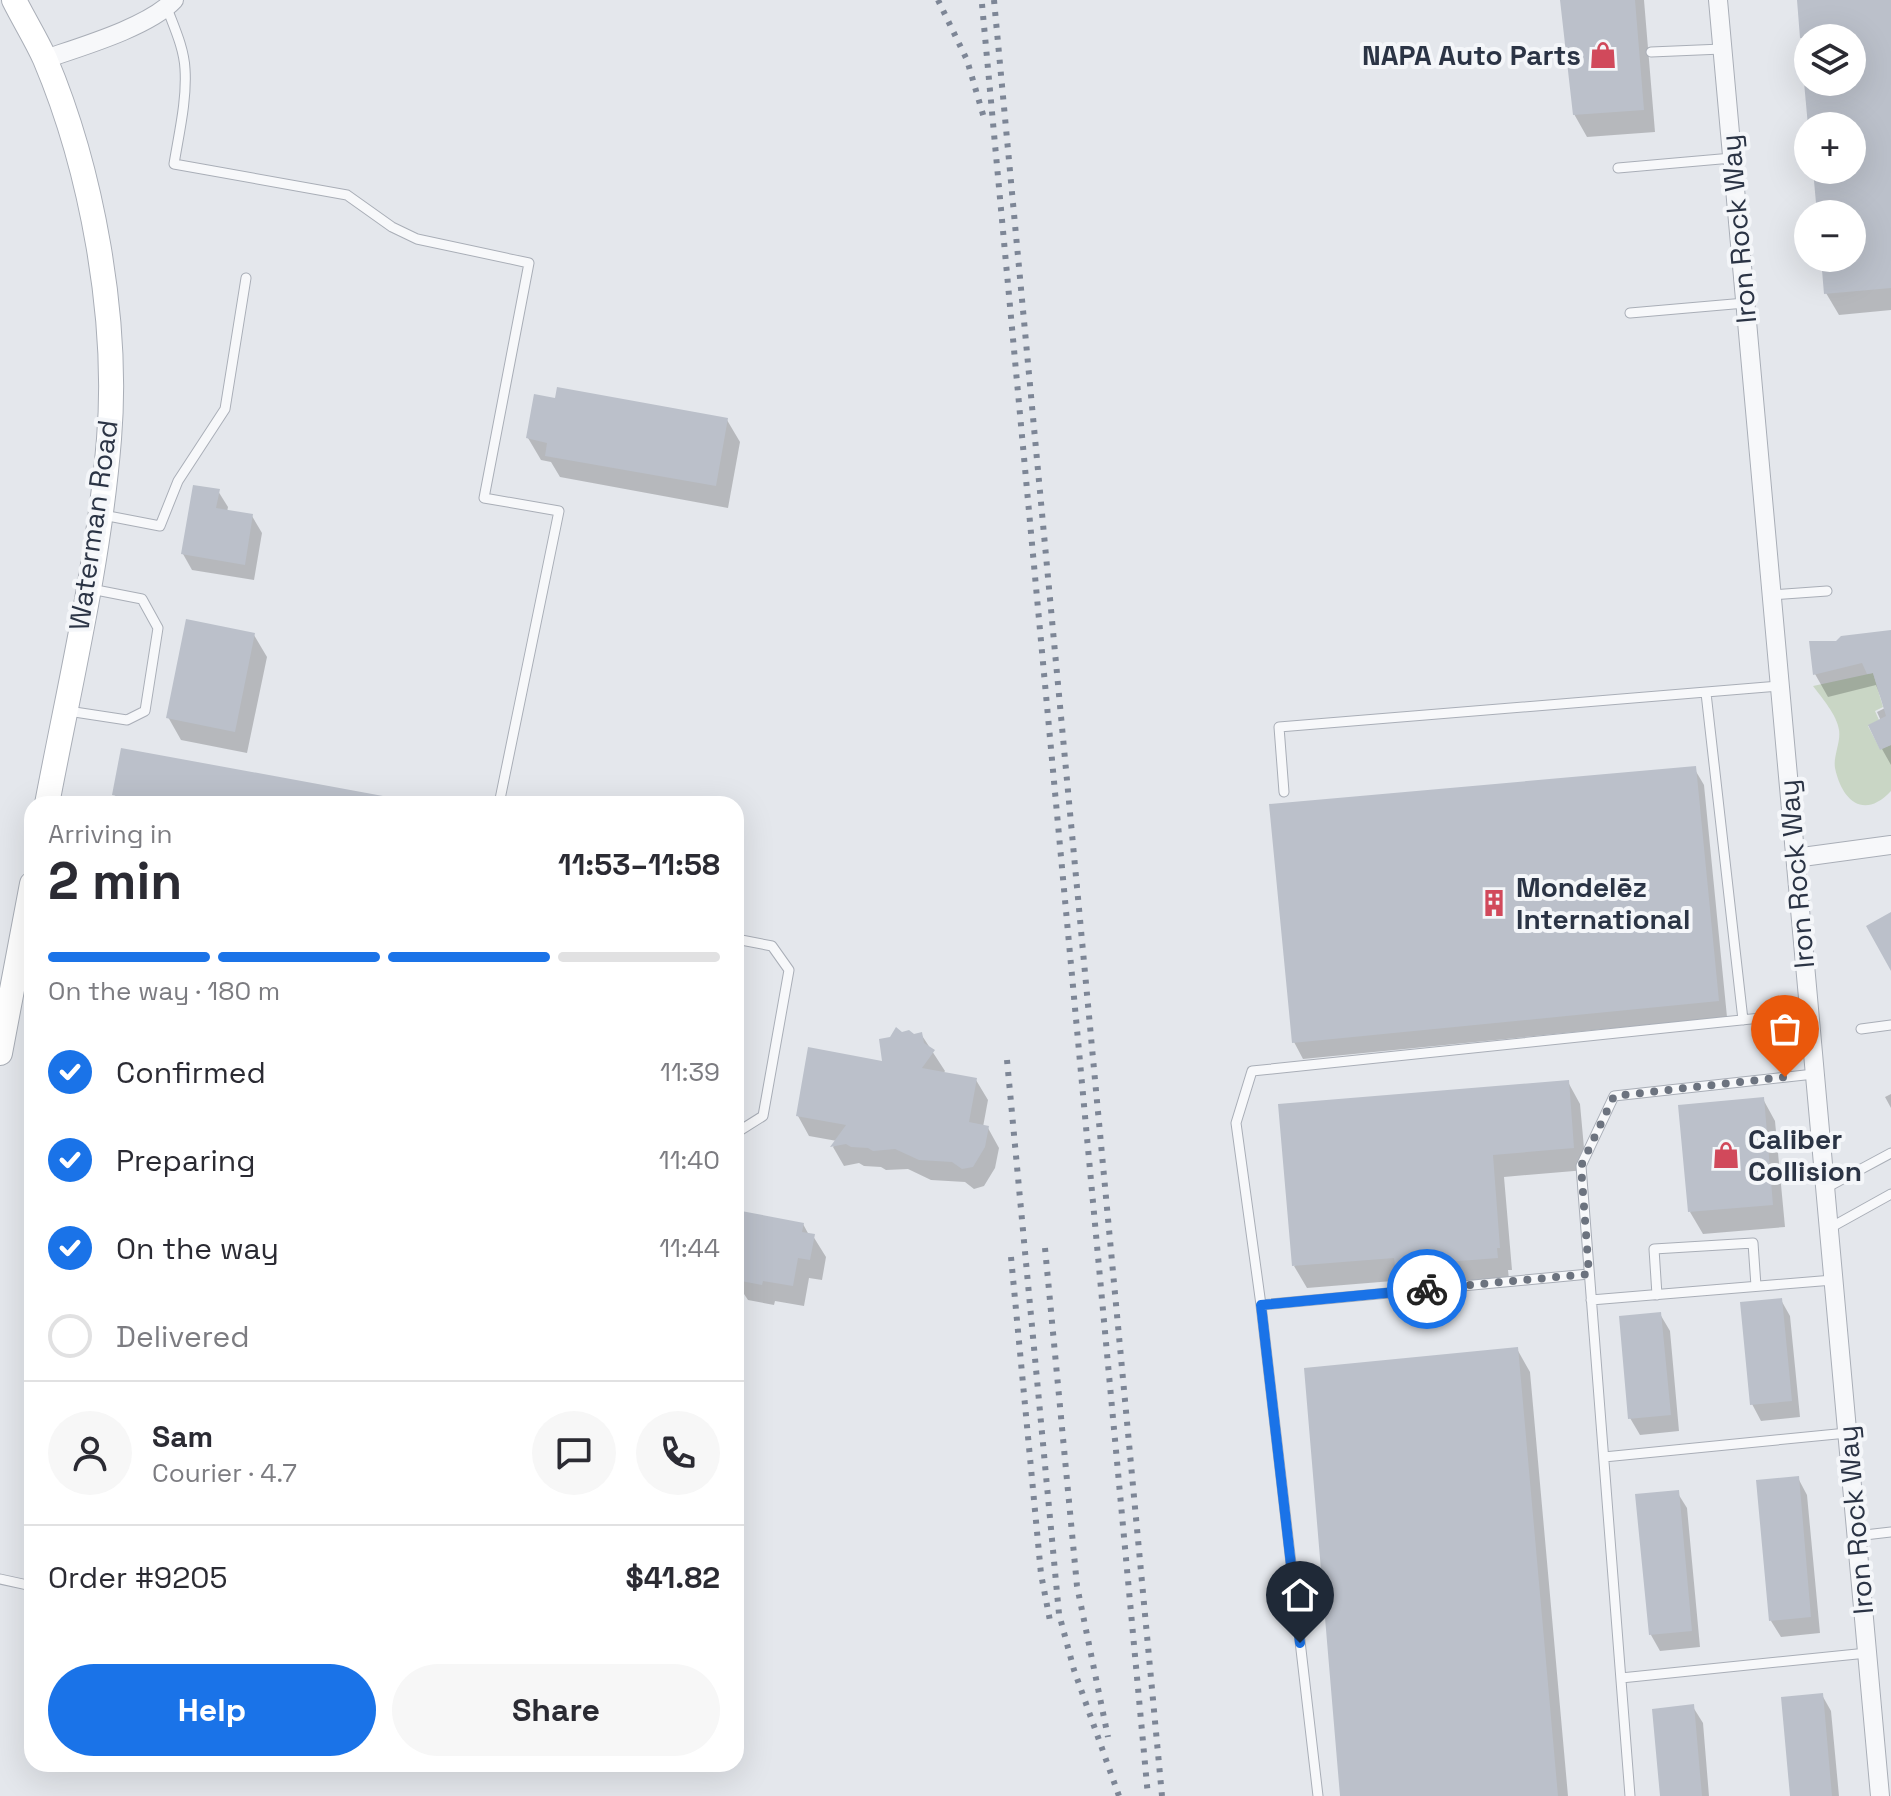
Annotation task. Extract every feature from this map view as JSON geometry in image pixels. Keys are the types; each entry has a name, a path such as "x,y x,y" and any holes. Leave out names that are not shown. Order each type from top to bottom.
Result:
{"main road":[{"name":"Waterman Road","path":"14,0 45,59 77,152 98,243 108,321 109,437 88,589 49,796"},
{"path":"0,1053 24,926"}],"street":[{"name":"Iron Rock Way","path":"1718,0 1880,1796"},
{"path":"45,59 82,47 154,16 170,4"},
{"path":"1795,858 1891,845"}],"lane":[{"path":"170,4 185,66 174,164 347,195 392,227 417,239 529,263 484,498 559,511 501,796"},
{"path":"1651,52 1722,49"},
{"path":"1618,168 1732,158"},
{"path":"99,515 160,526 178,481 225,409 246,278"},
{"path":"1630,313 1745,303"},
{"path":"65,711 127,720 145,711 158,628 142,599 88,589"},
{"path":"1771,595 1827,591"},
{"path":"1284,792 1279,727 1779,686"},
{"path":"1706,693 1743,1020"},
{"path":"744,941 772,946 789,970 763,1116 744,1128"},
{"path":"1318,1796 1261,1305 1236,1123 1252,1071 1808,1013"},
{"path":"1861,1029 1891,1025"},
{"path":"1630,1796 1581,1166 1614,1096 1814,1074"},
{"path":"1824,1189 1891,1153"},
{"path":"1828,1229 1891,1194"},
{"path":"1657,1295 1654,1249 1753,1243 1756,1286"},
{"path":"1261,1305 1589,1274"},
{"path":"1591,1300 1833,1280"},
{"path":"1604,1457 1847,1433"},
{"path":"1856,1536 1891,1532"},
{"path":"0,1579 24,1584"},
{"path":"1621,1678 1867,1653"}],"green space":[{"path":"1873,673 1883,707 1875,711 1879,720 1868,726 1880,749 1891,745 1891,791 1881,800 1863,805 1849,797 1838,780 1835,763 1838,724 1813,686"}],"building":[{"name":"NAPA Auto Parts","path":"1560,0 1635,0 1644,110 1573,115"},
{"path":"1797,0 1891,0 1891,288 1824,294 1822,272 1866,272 1866,200 1816,200 1814,184 1866,184 1866,112 1807,112 1805,96 1866,96 1866,24 1799,24"},
{"path":"557,387 728,418 716,486 545,456 547,443 526,438 534,394 555,398"},
{"path":"193,485 220,489 216,508 253,514 245,565 181,554"},
{"path":"186,619 255,633 235,732 166,718"},
{"path":"1891,630 1891,745 1880,750 1868,725 1886,716 1873,673 1867,674 1862,663 1813,675 1809,641 1836,641 1841,636"},
{"path":"121,748 383,796 117,796 112,795"},
{"name":"Mondelēz International","path":"1696,766 1719,1001 1292,1043 1269,804"},
{"path":"1891,912 1891,971 1866,926"},
{"path":"896,1027 902,1032 922,1032 924,1043 935,1050 922,1068 977,1078 969,1122 989,1126 985,1147 973,1167 962,1169 952,1162 919,1160 895,1149 873,1151 846,1144 830,1147 846,1125 796,1116 808,1047 882,1061 879,1039 890,1037"},
{"path":"1569,1080 1574,1148 1493,1155 1500,1248 1497,1248 1498,1258 1395,1266 1394,1258 1292,1266 1278,1104"},
{"name":"Caliber Collision","path":"1764,1097 1773,1205 1688,1212 1678,1105"},
{"path":"744,1212 804,1223 802,1232 815,1234 810,1260 798,1258 793,1286 763,1281 762,1285 744,1282"},
{"path":"1782,1298 1792,1401 1750,1405 1740,1302"},
{"path":"1661,1312 1671,1415 1628,1419 1619,1316"},
{"path":"1518,1347 1558,1796 1340,1796 1304,1368"},
{"path":"1799,1476 1811,1617 1769,1621 1756,1480"},
{"path":"1679,1490 1692,1631 1649,1635 1635,1494"},
{"path":"1823,1693 1832,1796 1790,1796 1781,1697"},
{"path":"1694,1704 1702,1796 1660,1796 1652,1709"}],"railway":[{"path":"938,0 967,60 984,118"},
{"path":"994,0 1162,1796"},
{"path":"982,4 1148,1796"},
{"path":"1007,1060 1059,1614 1074,1670 1119,1796"},
{"path":"1045,1248 1077,1586 1108,1737"},
{"path":"1011,1257 1041,1574 1051,1626"}],"way so far":[{"path":"1427,1289 1589,1274 1581,1166 1614,1096 1785,1077"}],"place":[{"name":"NAPA Auto Parts","path":"1603,55"},
{"name":"Mondelēz International","path":"1494,903"},
{"name":"Caliber Collision","path":"1726,1155"}],"route":[{"path":"1300,1643 1261,1305 1427,1289"}]}
